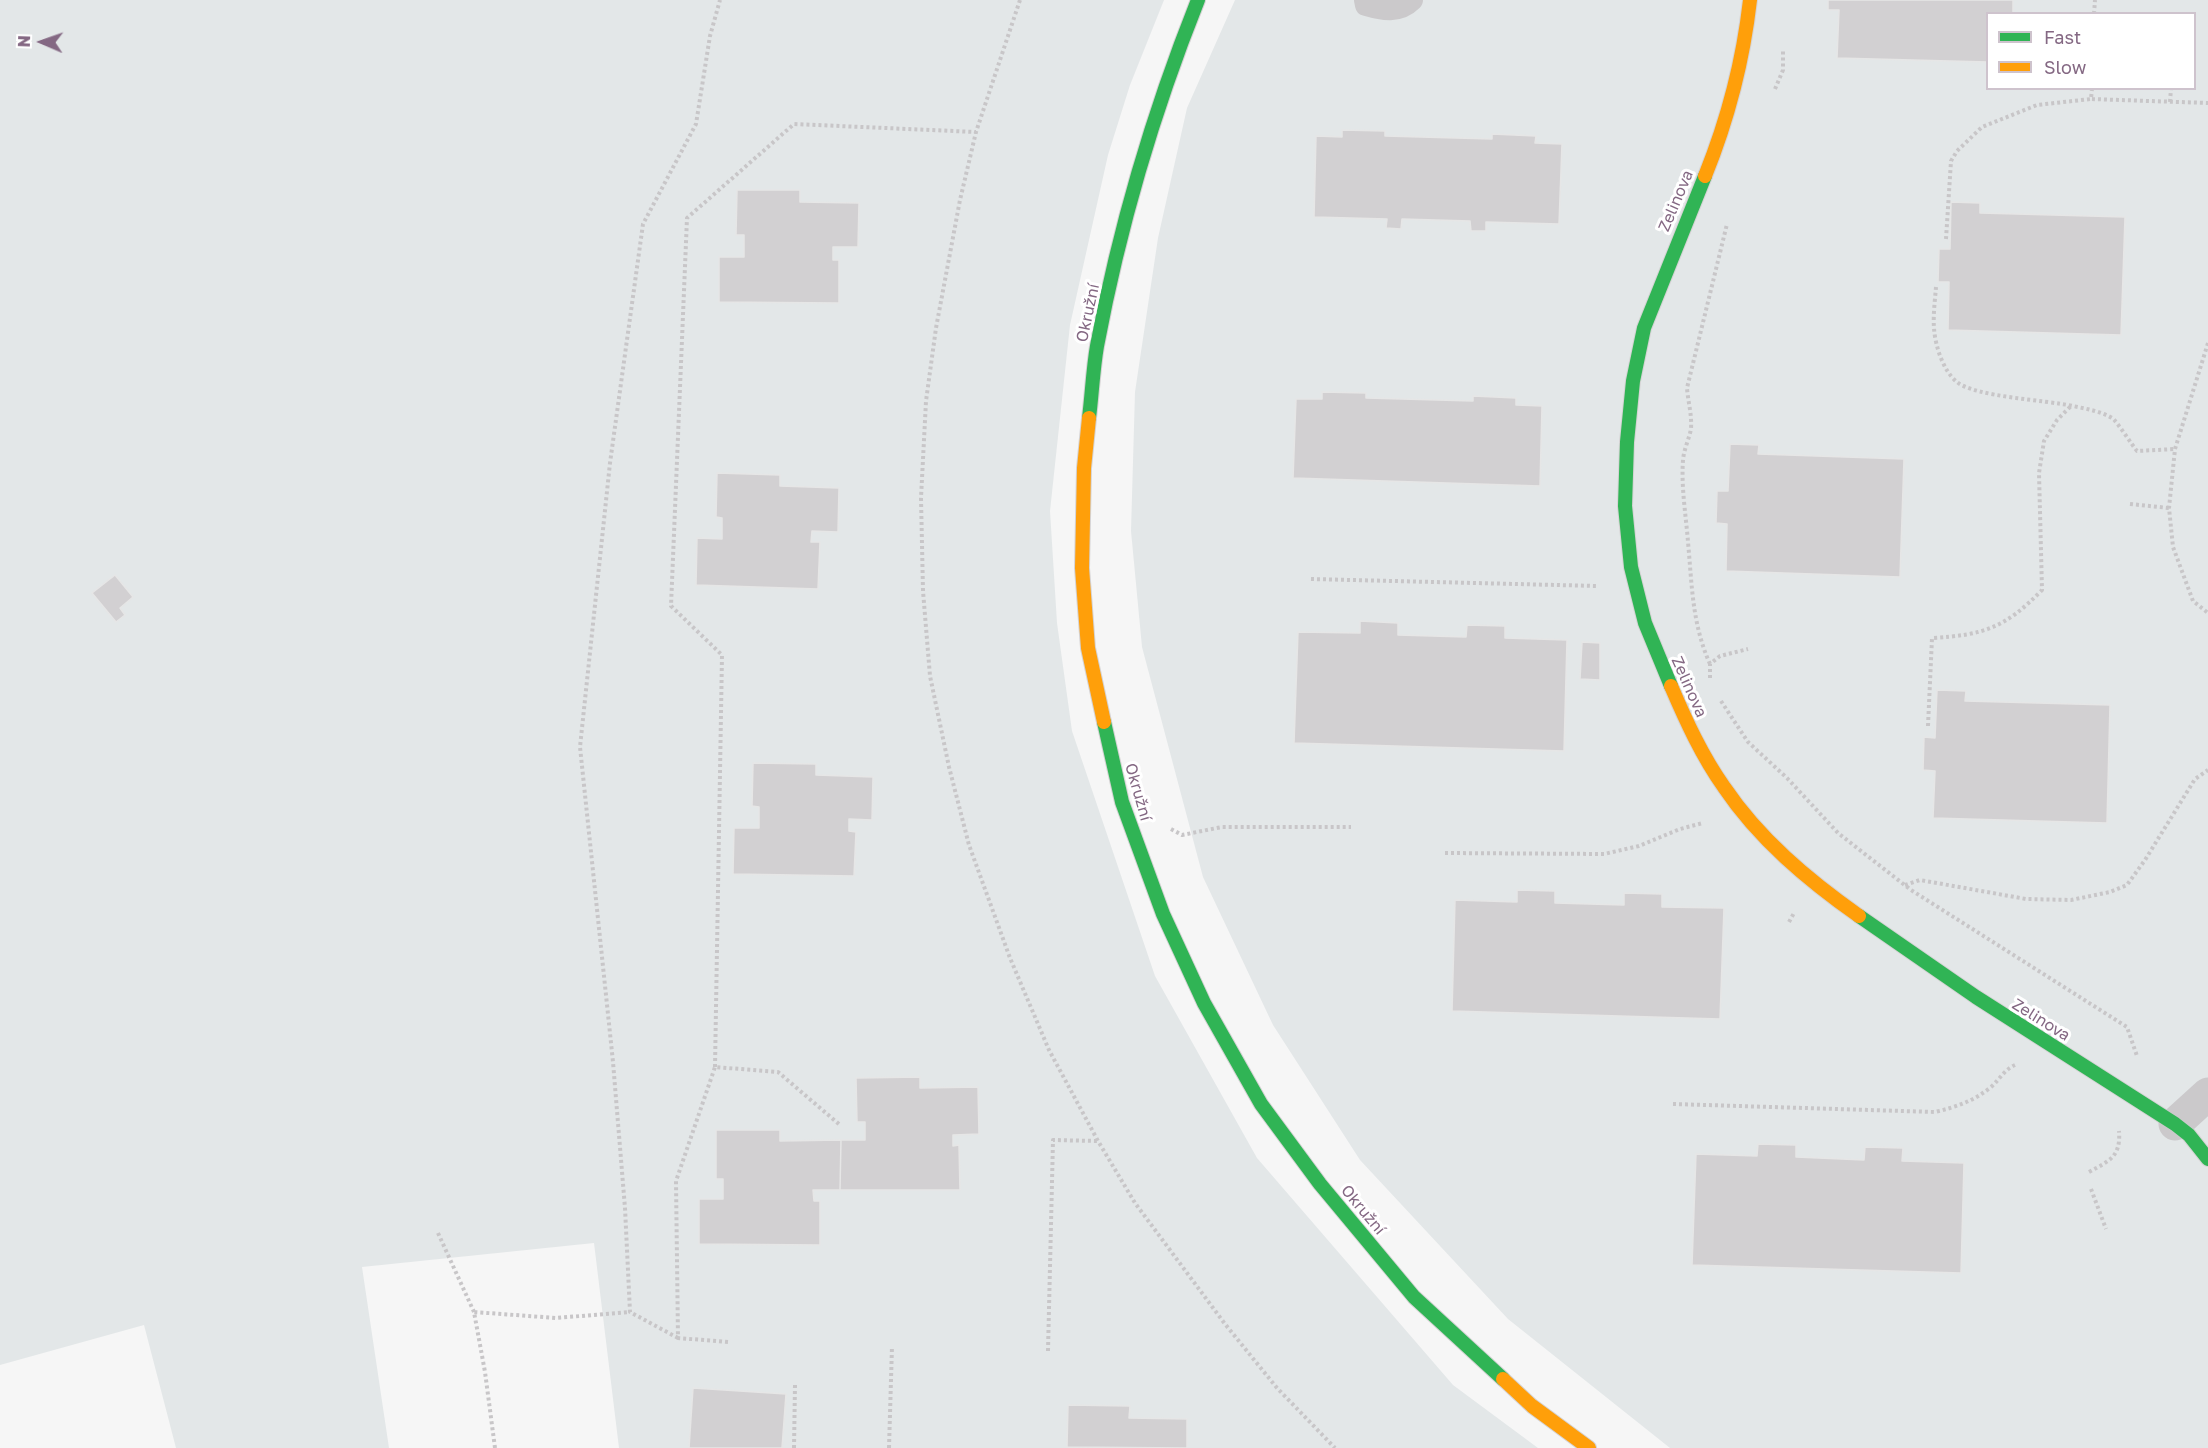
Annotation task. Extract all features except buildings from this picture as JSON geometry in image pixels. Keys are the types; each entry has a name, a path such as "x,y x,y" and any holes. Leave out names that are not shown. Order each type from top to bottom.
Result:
{"street":[{"name":"Okružní","path":"1198,0 1159,103 1127,216 1097,348 1084,468 1082,568 1088,648 1122,802 1163,914 1204,1003 1268,1113 1320,1184 1414,1296 1532,1406 1589,1448"},
{"name":"Zelinova","path":"1750,0 1740,65 1726,120 1648,315 1638,350 1625,475 1626,520 1637,593 1652,641 1687,723 1716,775 1733,801 1757,830 1782,854 1839,903 1941,974 2175,1124 2189,1135 2208,1159"},
{"path":"2175,1124 2208,1094"}],"lane":[{"path":"1365,0 1366,5 1382,10 1405,7 1412,0"}],"path":[{"path":"630,1312 614,1062 580,747 610,463 643,224 696,124 710,36 720,0"},
{"path":"1020,0 976,132 960,200 936,328 926,401 921,498 923,591 930,676 949,767 969,845 1029,1004 1049,1050 1098,1141 1135,1203 1225,1324 1277,1388 1335,1448"},
{"path":"1773,94 1783,70 1783,47"},
{"path":"2091,99 2092,90"},
{"path":"2170,102 2171,90"},
{"path":"1946,239 1951,161 1957,151 1982,127 2037,105 2091,99 2208,104"},
{"path":"678,1338 676,1181 715,1067 722,655 671,606 687,218 794,124 976,132"},
{"path":"1714,688 1710,678 1710,664 1700,643 1696,623 1683,459 1692,415 1687,388 1728,220"},
{"path":"1935,287 1934,329 1938,347 1946,369 1957,383 1973,390 2097,411 2115,420 2123,435 2137,451 2175,449"},
{"path":"2208,343 2175,449 2169,508 2173,548 2193,601 2208,613"},
{"path":"1928,726 1932,638 1968,636 2003,624 2030,603 2042,590 2039,473 2044,441 2057,420 2072,405"},
{"path":"2130,504 2169,508"},
{"path":"1311,579 1597,585 1604,588"},
{"path":"1710,664 1720,656 1748,649"},
{"path":"1719,698 1748,742 1787,778 1838,833 1905,885 2127,1027 2137,1057 2146,1062"},
{"path":"1905,885 1920,880 2026,899 2071,900 2110,892 2127,885 2145,861 2195,779 2208,770"},
{"path":"1122,802 1182,834 1222,827 1351,827"},
{"path":"1445,853 1604,854 1640,846 1680,829 1705,822"},
{"path":"1789,922 1794,913 1794,906"},
{"path":"1673,1104 1935,1112 1954,1108 1977,1097 1993,1085 2004,1071 2013,1065 2021,1065"},
{"path":"715,1067 778,1072 840,1125"},
{"path":"2089,1172 2113,1159 2120,1143 2118,1126"},
{"path":"1048,1351 1053,1140 1098,1141"},
{"path":"2091,1189 2106,1229"},
{"path":"438,1233 474,1312 495,1448"},
{"path":"474,1312 556,1318 630,1312 678,1338 728,1342"},
{"path":"889,1448 892,1346"},
{"path":"794,1448 795,1385"}],"shaded area":[{"path":"0,0 1164,0 1130,85 1108,155 1070,325 1050,511 1057,623 1072,731 1155,976 1257,1158 1453,1385 1538,1448 619,1448 594,1243 362,1267 389,1448 176,1448 144,1325 0,1365"},
{"path":"1235,0 2208,0 2208,1448 1670,1448 1508,1319 1360,1160 1273,1025 1203,877 1142,647 1131,531 1135,392 1158,238 1187,108"}],"traffic: fast":[{"path":"1089,418 1097,346 1127,214 1167,84 1198,0"},
{"path":"1671,686 1645,623 1631,567 1625,506 1627,442 1633,381 1644,328 1705,176"},
{"path":"1104,722 1122,802 1163,914 1204,1003 1261,1104 1320,1184 1414,1297 1503,1379"},
{"path":"1859,916 1976,997 2175,1124 2189,1135 2208,1159"}],"traffic: slow":[{"path":"1705,176 1734,90 1750,0"},
{"path":"1089,418 1084,468 1082,568 1088,648 1104,722"},
{"path":"1671,686 1702,751 1738,806 1786,858 1859,916"},
{"path":"1503,1379 1532,1406 1589,1448"}]}
